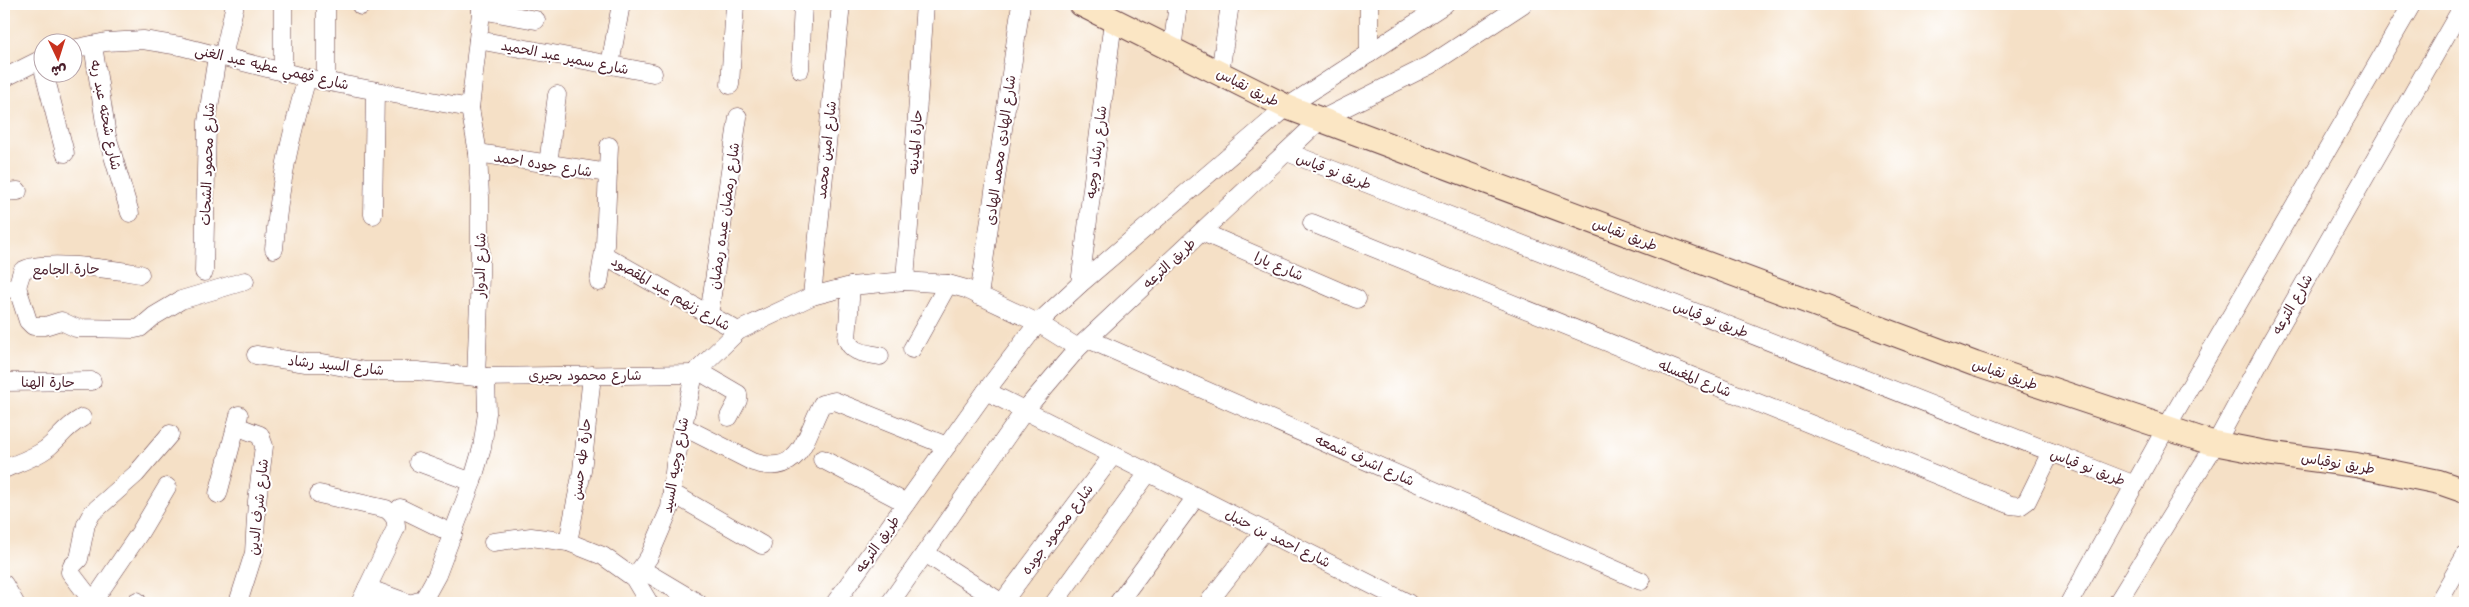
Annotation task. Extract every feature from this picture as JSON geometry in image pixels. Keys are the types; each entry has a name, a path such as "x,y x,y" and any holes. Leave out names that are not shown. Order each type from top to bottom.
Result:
{"street":[{"name":"شارع محمود الشحات","path":"204,272 207,122 220,56 234,4"},
{"path":"283,4 283,73"},
{"path":"326,4 326,80"},
{"path":"610,65 621,4"},
{"path":"730,85 736,4"},
{"path":"800,69 803,4"},
{"name":"شارع امين محمد","path":"812,296 840,4"},
{"name":"حارة المدينه","path":"905,281 924,4"},
{"name":"شارع الهادى محمد الهادى","path":"979,296 1021,4"},
{"name":"طريق نقباس","path":"1081,4 1287,108 1957,358 2212,442"},
{"path":"1172,49 1178,4"},
{"path":"1220,73 1230,4"},
{"path":"1369,4 1369,54"},
{"name":"طريق الترعه","path":"890,603 1025,410 1083,344 1320,120 1430,65 1480,34 1523,4"},
{"path":"2069,603 2135,485 2174,430 2412,4"},
{"name":"شارع الترعه","path":"2118,603 2269,345 2464,4"},
{"path":"482,7 536,20"},
{"name":"شارع الدوار","path":"412,603 422,600 426,595 453,534 482,448 487,413 481,377 478,154 470,108 482,7"},
{"name":"طريق الترعه","path":"835,603 986,391 1038,323 1080,284 1287,108 1436,7"},
{"name":"شارع رشاد وجيه","path":"1080,284 1113,21"},
{"name":"شارع فهمي عطيه عبد الغنى","path":"82,47 143,40 220,56 307,78 470,108"},
{"name":"شارع سمير عبد الحميد","path":"478,40 652,73"},
{"name":"شارع شحته عبد ربه","path":"93,45 107,136 130,213"},
{"path":"4,78 32,68"},
{"path":"274,249 278,198 288,146 307,78"},
{"path":"47,82 65,153"},
{"path":"373,215 375,91"},
{"path":"548,164 557,95"},
{"name":"شارع رمضان عبده رمضان","path":"709,315 738,117"},
{"path":"599,282 604,255 609,146"},
{"name":"طريق نو قياس","path":"1287,152 2135,485"},
{"name":"شارع جوده احمد","path":"478,154 608,174"},
{"name":"شارع المغسله","path":"1312,223 2011,505 2020,506 2026,501 2052,452"},
{"name":"شارع يارا","path":"1202,232 1357,299"},
{"name":"شارع زنهم عبد المقصود","path":"604,255 738,331"},
{"name":"حارة الجامع","path":"11,288 22,271 34,267 105,268 140,274"},
{"path":"11,288 28,321 36,327 60,321 76,328 140,328 154,316 181,300 245,281"},
{"name":"شارع اشرف شمعه","path":"696,372 738,331 812,296 851,286 905,281 948,284 966,289 1083,344 1641,581"},
{"path":"912,349 948,284"},
{"path":"851,286 847,339 849,346 854,350 880,356"},
{"name":"شارع السيد رشاد","path":"256,355 306,362 323,362 364,371 417,371 481,377"},
{"path":"696,372 738,394 738,400 729,417"},
{"name":"شارع محمود بحيرى","path":"481,377 696,372"},
{"name":"شارع وجيه السيد","path":"637,574 649,557 670,508 682,426 696,372"},
{"name":"حارة طه حسن","path":"568,542 582,471 592,375"},
{"name":"حارة الهنا","path":"4,382 92,381"},
{"name":"شارع احمد بن حنبل","path":"986,391 1264,531 1385,598 1408,603"},
{"path":"682,426 765,466 776,465 793,458 802,450 822,404 835,401 947,446"},
{"path":"4,469 39,453 48,447 69,426 82,418"},
{"name":"شارع شرف الدين","path":"218,494 238,420 260,434 264,446 257,501 254,553 238,603"},
{"path":"167,487 139,534 92,602 70,572 72,566 79,559 86,524 96,508 136,474 170,434"},
{"name":"طريق نوقباس","path":"2212,442 2266,453 2356,465 2439,482 2465,491"},
{"name":"شارع محمود جوده","path":"1003,603 1113,455"},
{"path":"822,459 906,503"},
{"path":"418,462 472,482"},
{"path":"1054,603 1148,473"},
{"path":"672,493 762,545"},
{"path":"319,494 386,509 393,514 397,522 396,528 364,596 408,603"},
{"path":"1118,603 1196,497"},
{"path":"400,508 453,534"},
{"path":"1208,603 1264,531"},
{"path":"493,542 530,537 568,542 603,556 698,603"},
{"path":"925,553 1003,603"},
{"path":"2438,603 2465,556"},
{"path":"637,574 650,603"},
{"path":"4,584 15,603"}]}
